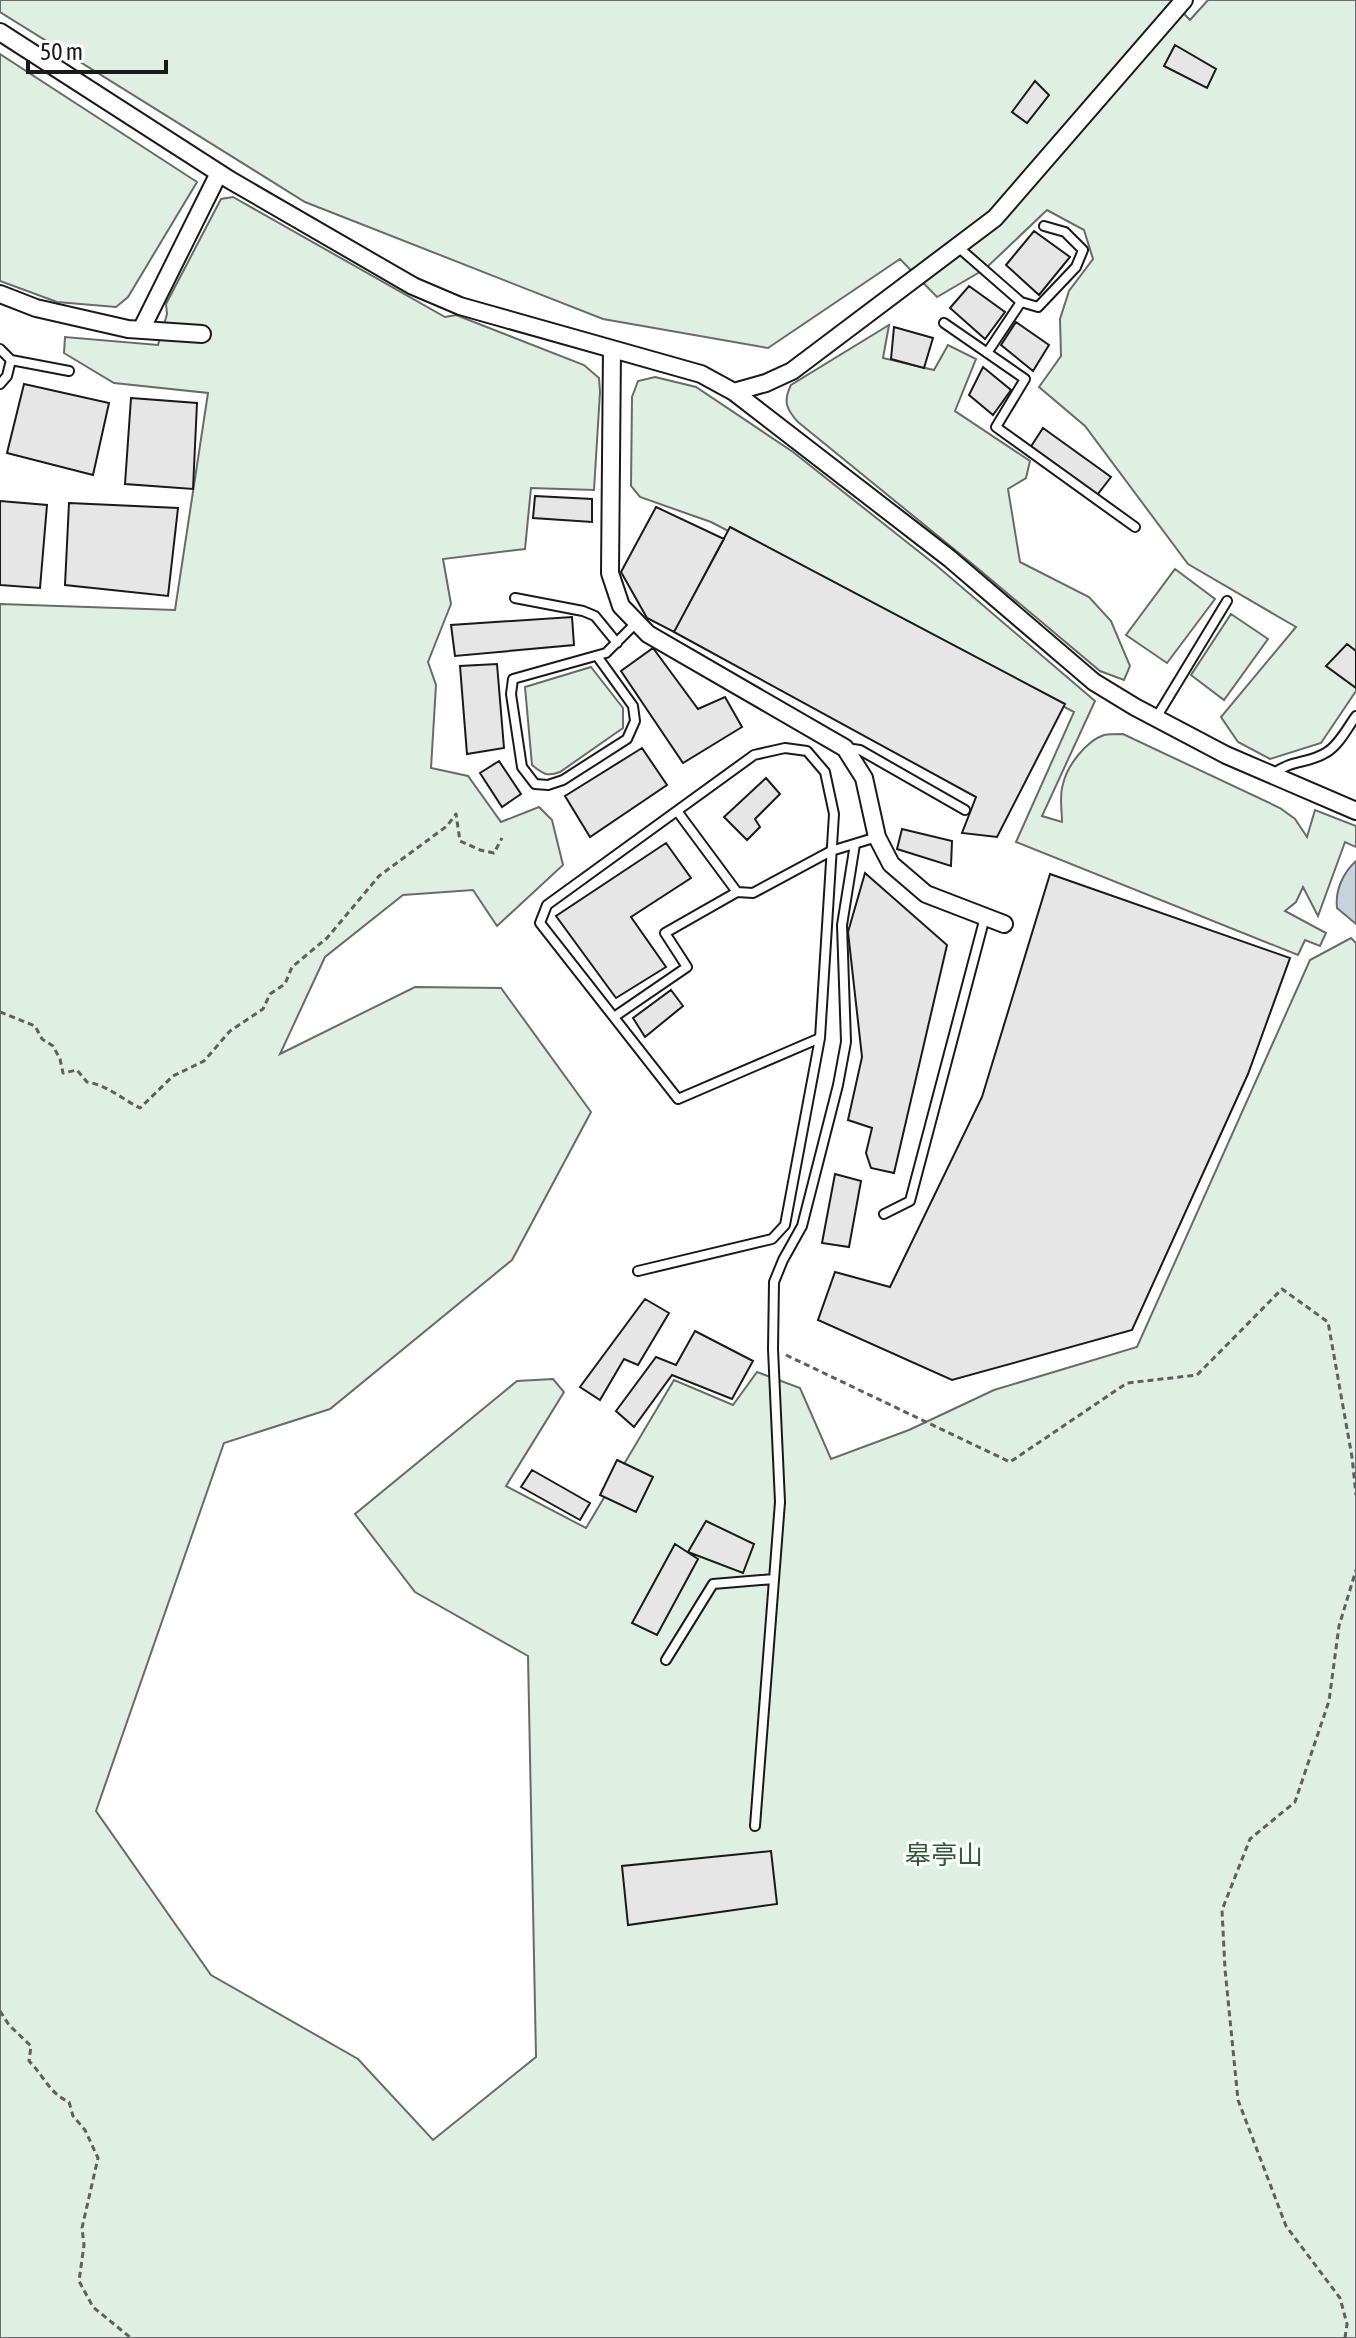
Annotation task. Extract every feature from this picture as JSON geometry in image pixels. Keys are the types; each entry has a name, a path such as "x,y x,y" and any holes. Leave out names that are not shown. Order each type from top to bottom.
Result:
{"street":[{"path":"734,392 766,383 792,371 995,218 1184,0"},
{"path":"0,32 219,173 413,286 460,306 701,374 734,392 949,558 1094,682 1226,755 1356,811"},
{"path":"141,330 219,173"},
{"path":"0,294 36,308 128,329 202,334"},
{"path":"612,349 610,573 621,606 648,634 845,748 864,778 877,837 891,864 926,894 1004,924"}],"lane":[{"path":"958,246 1021,302 1038,307 1076,267 1083,250 1065,232 1044,226"},
{"path":"987,353 1021,302"},
{"path":"944,323 1025,379 996,427 1135,527"},
{"path":"0,349 11,360 69,371"},
{"path":"0,384 7,376 11,360"},
{"path":"515,598 595,616 617,643"},
{"path":"1156,718 1227,601"},
{"path":"597,656 633,706 635,721 627,739 563,780 548,785 535,784 522,767 511,694 513,679 606,653 637,622"},
{"path":"1272,775 1285,764 1330,751 1356,716"},
{"path":"638,1271 772,1239 785,1225 820,1038 834,814 825,772 807,751 785,748 754,755 547,905 540,923 678,1099 820,1038"},
{"path":"845,748 860,750 965,810"},
{"path":"677,811 737,892"},
{"path":"614,1017 687,967 665,933 737,892 753,893 831,851 877,837"},
{"path":"755,1826 780,1502 773,1349 774,1282 802,1226 846,1042 842,925 855,844"},
{"path":"884,1214 910,1201 985,917"},
{"path":"666,1660 713,1584 774,1579"}],"path":[{"path":"0,1012 35,1026 42,1039 53,1046 63,1073 77,1070 87,1082 101,1084 119,1098 140,1108 173,1076 204,1061 230,1031 263,1009 270,994 285,984 292,967 327,938 379,876 447,826 456,814 460,841 494,853 502,838"},
{"path":"773,1349 1010,1462 1127,1383 1197,1375 1282,1289 1328,1322 1356,1495"},
{"path":"1345,2338 1347,2324 1340,2298 1286,2226 1238,2100 1222,1910 1250,1839 1295,1802 1329,1701 1339,1626 1356,1570"},
{"path":"0,2011 9,2025 31,2046 29,2061 57,2096 69,2102 73,2116 85,2130 98,2158 82,2228 84,2245 79,2281 93,2307 131,2338"}],"green space":[{"path":"0,0 1171,0 1190,20 1208,0 1356,0 1356,691 1321,743 1270,759 1238,742 1221,717 1296,627 1188,564 1085,426 1039,387 1061,356 1060,319 1069,291 1093,259 1084,230 1047,210 985,269 937,297 900,259 768,348 603,319 305,202 0,12"},
{"path":"0,54 197,182 128,297 116,307 57,302 0,281"},
{"name":"皋亭山","path":"233,197 445,317 456,315 584,365 599,378 594,490 531,488 525,549 443,559 451,604 428,662 436,685 431,768 468,776 501,822 539,807 552,820 563,865 497,926 473,890 403,895 325,957 280,1054 415,987 501,988 591,1112 512,1260 330,1409 224,1443 96,1811 211,1975 358,2059 433,2140 536,2057 528,1656 415,1592 355,1514 517,1381 553,1379 564,1392 506,1486 586,1528 674,1380 733,1405 757,1372 800,1388 831,1459 909,1430 994,1390 1137,1347 1310,960 1351,938 1356,943 1356,2338 0,2338 0,604 175,610 208,393 114,383 64,353 65,337 158,345 167,314 166,304 221,199"},
{"path":"889,325 883,358 934,370 948,345 976,359 955,411 1030,461 1026,478 1008,489 1020,562 1089,597 1111,621 1130,666 1124,680 1100,671 798,422 791,413 787,396 791,385"},
{"path":"655,377 696,387 793,452 937,566 1095,701 1042,816 1062,822 1062,789 1073,762 1097,738 1123,734 1280,808 1295,819 1307,837 1315,810 1356,826 1356,847 1345,842 1318,916 1303,887 1296,902 1285,911 1326,933 1320,946 1305,940 1298,955 1016,842 1074,712 711,522 640,497 631,486 632,397 638,381"},
{"path":"1175,569 1215,599 1167,663 1126,635"},
{"path":"1231,614 1268,639 1224,700 1191,675"},
{"path":"591,667 623,708 623,728 560,772 542,772 532,765 525,687"}],"shaded area":[{"path":"1356,861 1356,924 1337,908 1337,895 1347,871"}],"building":[{"path":"1175,45 1216,69 1207,88 1164,66"},
{"path":"1035,81 1049,95 1027,123 1012,112"},
{"path":"1034,231 1070,257 1039,295 1006,265"},
{"path":"969,286 1005,312 985,339 950,308"},
{"path":"1016,322 1049,345 1033,371 1001,345"},
{"path":"894,327 933,338 924,368 891,359"},
{"path":"983,367 1011,390 993,415 969,395"},
{"path":"24,384 109,403 93,475 7,453"},
{"path":"131,398 197,403 193,489 125,484"},
{"path":"1043,428 1111,477 1094,499 1030,448"},
{"path":"535,496 592,499 592,522 533,518"},
{"path":"0,501 47,505 40,588 0,585"},
{"path":"69,503 178,508 168,596 65,585"},
{"path":"656,507 724,539 674,632 647,618 621,572"},
{"path":"730,527 1065,704 997,837 962,833 976,797 674,632"},
{"path":"572,617 574,645 455,656 451,625"},
{"path":"1347,644 1356,651 1356,688 1326,666"},
{"path":"653,648 698,709 725,697 742,727 683,763 621,671"},
{"path":"497,664 504,748 467,754 460,666"},
{"path":"642,748 667,785 590,837 565,796"},
{"path":"499,761 521,794 502,807 480,773"},
{"path":"766,778 780,794 755,819 760,827 747,840 724,817"},
{"path":"902,829 952,841 951,866 897,849"},
{"path":"666,843 691,878 631,917 666,967 616,998 556,916"},
{"path":"865,873 947,945 894,1173 871,1168 866,1153 872,1128 848,1120 862,1057 848,932"},
{"path":"1050,874 1290,958 1248,1074 1132,1330 952,1380 818,1320 835,1272 890,1287 982,1097"},
{"path":"671,990 683,1006 645,1037 633,1018"},
{"path":"835,1174 861,1181 849,1247 822,1243"},
{"path":"645,1299 669,1313 638,1365 624,1359 600,1400 580,1387"},
{"path":"695,1331 753,1361 732,1399 672,1375 634,1427 616,1411 656,1357 676,1365"},
{"path":"617,1460 653,1477 636,1512 600,1495"},
{"path":"532,1470 590,1503 580,1520 521,1487"},
{"path":"706,1521 754,1544 743,1573 688,1552"},
{"path":"675,1544 698,1559 657,1635 632,1623"},
{"path":"771,1851 777,1904 628,1925 622,1866"}]}
